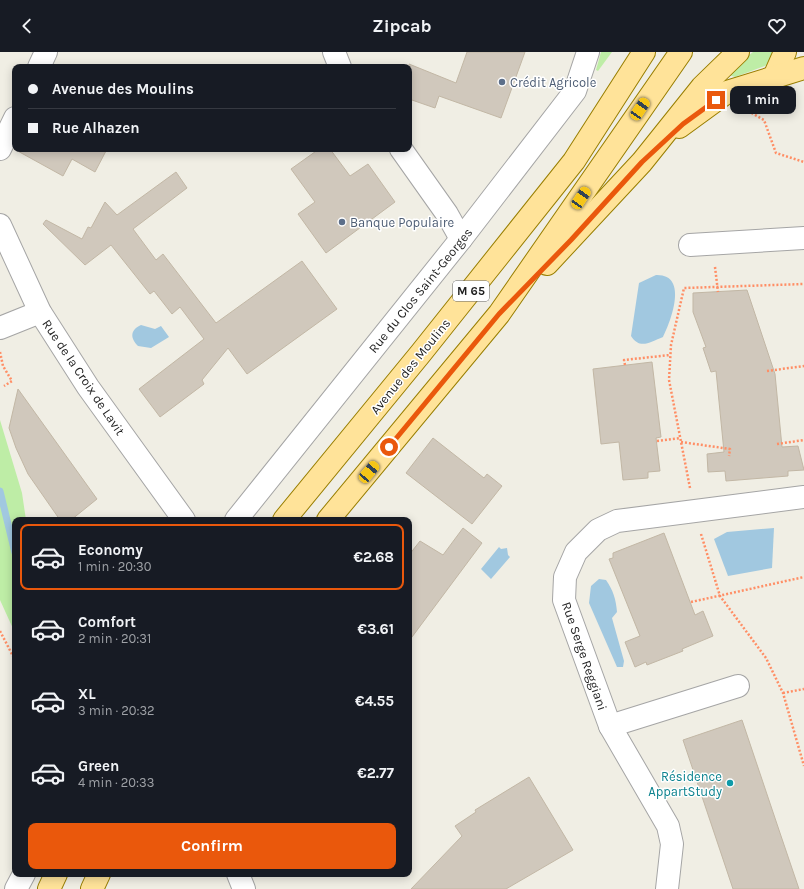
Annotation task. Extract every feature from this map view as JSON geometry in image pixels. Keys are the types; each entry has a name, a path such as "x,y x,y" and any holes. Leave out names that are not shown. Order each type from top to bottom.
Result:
{"main road":[{"name":"Avenue des Moulins","path":"286,517 416,360 574,161 644,52"},
{"name":"M 65","path":"330,517 499,314 681,52"},
{"path":"499,314 571,240 642,162 702,87 738,52"},
{"path":"774,77 786,52"},
{"path":"642,162 683,124 727,92 804,68"},
{"path":"49,889 55,877"},
{"path":"92,889 98,877"}],"street":[{"path":"40,64 46,52"},
{"path":"334,52 339,64"},
{"name":"Rue du Clos Saint-Georges","path":"238,517 461,239 575,91 588,52"},
{"path":"0,149 12,124"},
{"path":"403,152 447,214 461,239"},
{"name":"Rue de la Croix de Lavit","path":"0,225 40,312 88,387 182,517"},
{"path":"690,244 804,238"},
{"path":"0,328 40,312"},
{"name":"Rue Serge Reggiani","path":"667,889 672,844 668,826 610,726 564,600 564,577 576,552 598,530 617,521 804,497"},
{"path":"610,726 738,686"},
{"path":"16,889 22,877"},
{"path":"239,877 244,889"}],"path":[{"path":"743,109 764,120 776,154 804,162"},
{"path":"804,284 684,288 671,345 669,380 694,510 720,596 766,658 783,693 804,766"},
{"path":"0,352 3,366 12,381 4,386"},
{"path":"624,365 624,360 670,355"},
{"path":"767,371 804,366"},
{"path":"657,441 680,438"},
{"path":"777,444 804,440"},
{"path":"681,442 730,449 729,456"},
{"path":"691,602 804,577"},
{"path":"0,631 12,654"},
{"path":"783,693 804,689"}],"green space":[{"path":"601,52 612,52 598,71 596,70"},
{"path":"753,52 774,52 770,64 735,77 726,74"},
{"path":"0,420 22,493 26,517 12,517 12,626 0,600"}],"water":[{"path":"656,275 666,277 672,282 675,290 673,310 663,337 650,343 642,344 638,343 631,336 639,283"},
{"path":"141,325 155,329 161,326 169,337 151,348 138,346 135,343 132,334 137,327"},
{"path":"774,528 772,568 728,576 714,539 727,532"},
{"path":"499,547 501,549 507,548 508,555 510,557 491,579 481,569"},
{"path":"599,579 606,580 615,599 617,612 612,618 624,661 623,667 617,667 589,603 591,586"}],"building":[{"path":"467,52 525,52 501,118 439,96 435,108 412,100 412,65 456,83"},
{"path":"19,152 105,152 95,172 72,159 63,176"},
{"path":"315,152 332,152 350,176 368,164 395,202 326,253 298,214 315,202 291,169"},
{"path":"176,172 187,188 133,229 156,260 163,254 216,323 302,261 337,309 247,374 228,348 202,380 204,384 160,417 139,389 204,339 180,307 172,314 154,291 150,294 111,245 85,265 43,224 46,220 82,239 88,227 91,228 105,202 117,215"},
{"path":"747,290 775,374 782,447 798,446 804,470 788,471 788,476 726,481 725,471 708,472 707,454 724,452 716,371 711,372 703,348 706,347 693,312 693,293"},
{"path":"652,362 661,437 656,438 660,471 648,472 648,478 623,480 619,442 601,444 593,369"},
{"path":"18,389 97,499 75,517 58,517 28,474 9,428"},
{"path":"433,438 484,478 487,474 502,486 472,524 406,473"},
{"path":"463,528 482,543 412,637 412,551 420,541 443,555"},
{"path":"664,533 695,615 703,611 713,636 682,649 683,651 647,665 646,662 635,667 625,642 640,636 609,559 613,558 613,553"},
{"name":"Résidence AppartStudy","path":"742,720 799,889 733,889 683,740"},
{"path":"529,777 573,850 506,889 411,889 462,836 455,826 476,812 475,810"}],"waterway":[{"path":"0,491 12,541"}],"place":[{"name":"Crédit Agricole","path":"502,82"},
{"name":"Banque Populaire","path":"342,222"},
{"name":"Résidence AppartStudy","path":"730,783"}],"route":[{"path":"389,447 499,314 571,240 642,162 683,124 716,100"}]}
